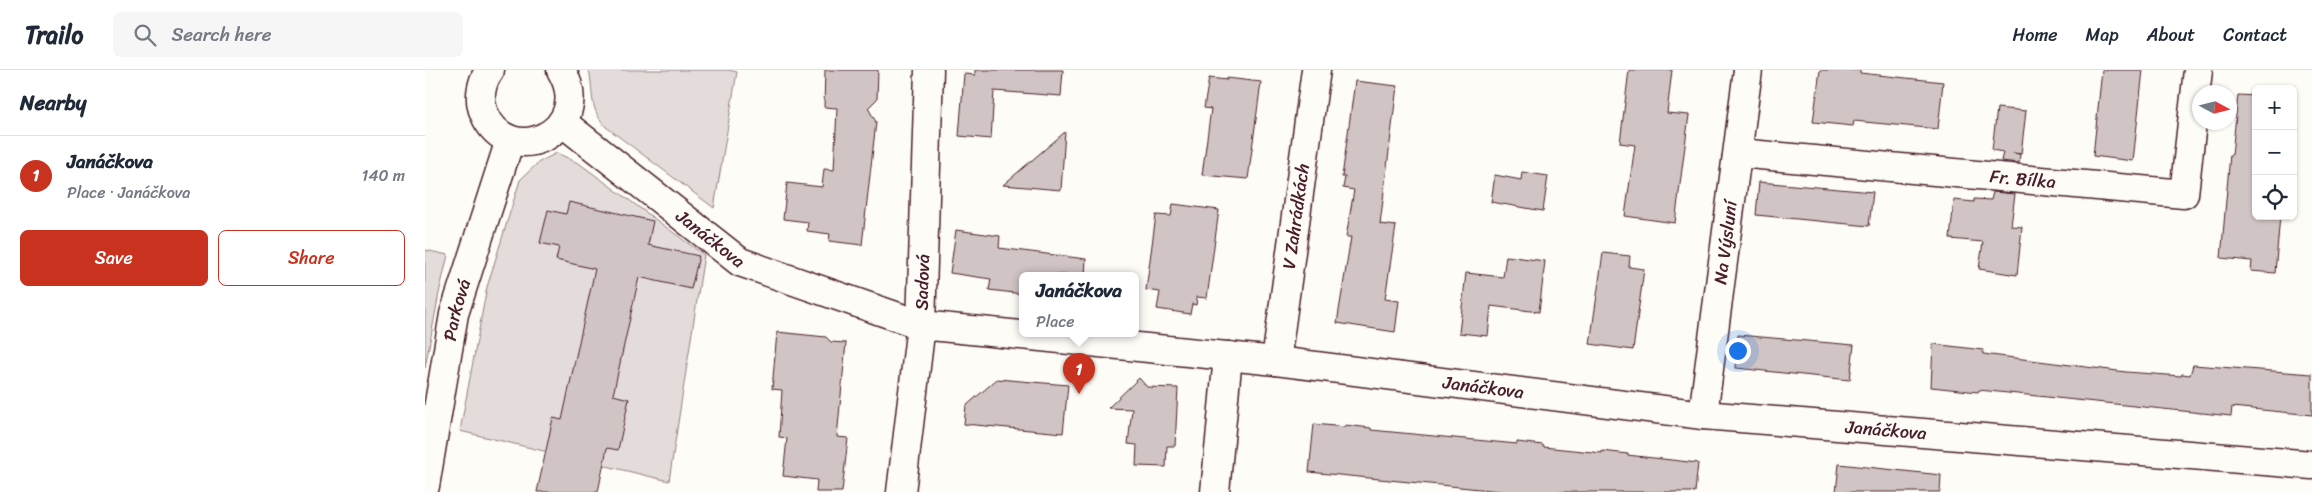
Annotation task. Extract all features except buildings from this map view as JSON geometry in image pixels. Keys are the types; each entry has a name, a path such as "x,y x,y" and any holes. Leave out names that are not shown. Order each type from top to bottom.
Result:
{"street":[{"path":"480,72 481,107 487,121 497,132 510,140 524,142 539,140 552,133 563,122 568,109 570,95 567,80 561,70"},
{"name":"Sadová","path":"901,492 921,325 929,70"},
{"name":"V Zahrádkách","path":"1276,361 1316,70"},
{"name":"Na Výsluní","path":"1703,415 1749,70"},
{"name":"Fr. Bílka","path":"1738,153 2184,194 2198,70"},
{"name":"Janáčkova","path":"563,122 739,262 921,325 1019,335"},
{"name":"Parková","path":"425,486 454,314 510,140"},
{"name":"Janáčkova","path":"1040,337 1276,361 1703,415 2312,464"},
{"path":"1215,492 1228,356"}],"shaded area":[{"path":"588,70 728,70 737,72 714,208 606,127 595,108"},
{"path":"557,153 580,164 704,255 669,481 460,431 487,287 520,180 539,162"},
{"path":"425,250 448,255 425,368"}],"place":[{"name":"Janáčkova","path":"1079,394"}]}
